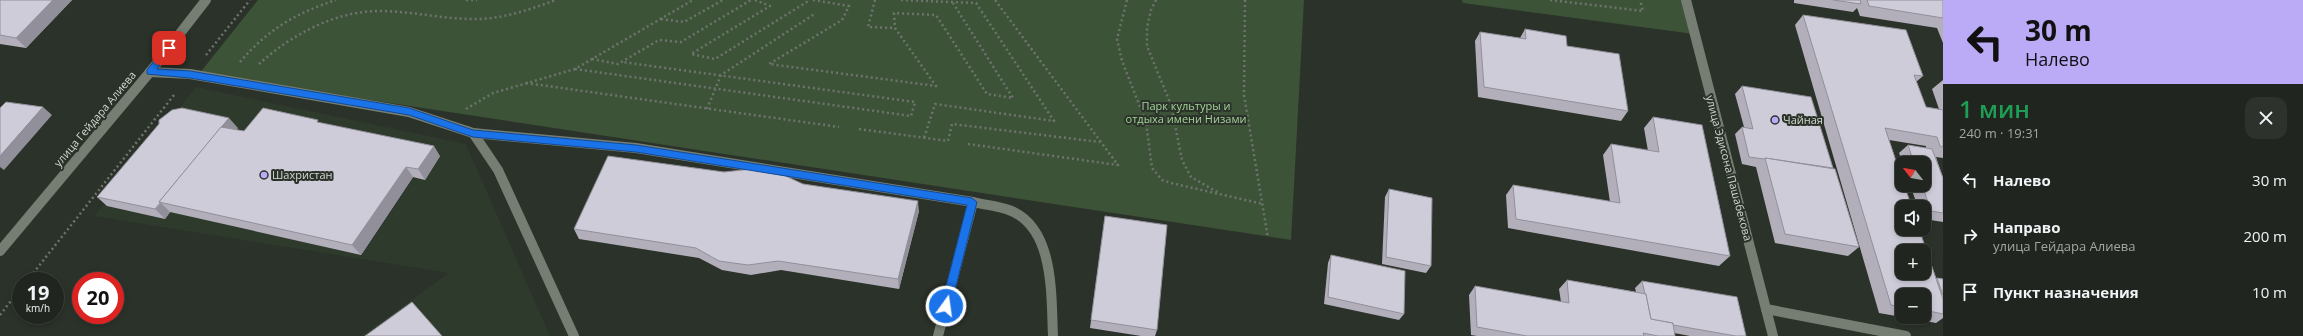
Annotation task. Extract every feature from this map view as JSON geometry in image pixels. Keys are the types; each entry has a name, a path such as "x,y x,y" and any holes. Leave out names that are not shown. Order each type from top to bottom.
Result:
{"street":[{"name":"улица Гейдара Алиева","path":"0,251 150,72 206,0"},
{"name":"улица Эдисона Пашабекова","path":"1686,0 1773,336"},
{"path":"150,72 190,74 409,112 473,133 636,148 972,202 1010,210 1035,228 1050,271 1054,336"},
{"path":"473,133 498,170 574,336"},
{"path":"938,336 972,202"},
{"path":"1766,309 1906,336"}],"path":[{"path":"34,272 250,0"},
{"path":"226,80 252,47 272,28 307,9 336,0"},
{"path":"466,0 477,0"},
{"path":"240,83 267,56 300,35 331,20 358,12 378,10 471,19 533,8 556,0"},
{"path":"441,123 493,93 575,69 693,0"},
{"path":"661,19 684,22 723,0"},
{"path":"592,59 618,64 659,40 681,42 751,0"},
{"path":"755,0 770,6 691,54 715,59 811,0 849,6 842,20 769,64 936,86 895,28 894,14 936,15 987,94 1013,98 953,3"},
{"path":"875,0 868,26 895,28"},
{"path":"901,0 953,3 976,2 1054,121 935,104 924,138"},
{"path":"968,144 1118,165 995,0"},
{"path":"1127,0 1117,39 1122,61 1146,122 1152,168 1162,180 1171,183 1263,204"},
{"path":"1156,0 1151,10 1147,28 1147,46 1171,105 1182,160 1191,177 1221,194"},
{"path":"1245,0 1244,95 1268,238"},
{"path":"1550,0 1643,11 1640,0"},
{"path":"707,109 721,75 816,13"},
{"path":"575,69 911,116 915,102 622,62"},
{"path":"526,83 839,127"},
{"path":"859,129 948,141 952,124 1101,142"},
{"path":"0,315 12,300"}],"shaded area":[{"path":"196,87 466,144 550,336 361,336 449,273 94,216"}],"green space":[{"name":"Парк культуры и отдыха имени Низами","path":"258,0 1304,0 1291,240 199,74"},
{"path":"1462,0 1686,0 1694,34 1463,3"}],"building":[{"path":"0,0 53,0 16,38 0,35"},
{"path":"1833,0 1860,0 1861,4"},
{"path":"1867,0 1943,0 1943,18 1869,6"},
{"path":"1803,15 1906,30 1923,76 1914,75 1926,107 1943,110 1943,147 1940,146 1937,137 1885,128 1895,158 1895,192 1907,192 1909,200 1895,200 1895,236 1921,236 1924,244 1895,244 1895,280 1931,280 1931,264 1943,299 1943,314 1931,311 1931,288 1895,288 1895,306 1891,305"},
{"path":"1525,29 1566,36 1567,46 1619,54 1628,111 1484,87 1480,32 1526,39"},
{"path":"1742,86 1811,97 1833,168 1749,157 1742,127 1753,129"},
{"path":"6,102 43,107 0,156 0,108"},
{"path":"182,108 229,118 159,202 161,202 155,209 97,197 159,124 159,120 172,110"},
{"path":"263,108 318,120 317,122 434,146 418,169 406,167 352,245 159,202 221,127 244,131"},
{"path":"1653,117 1702,125 1730,256 1516,219 1513,185 1620,203 1611,144 1659,152"},
{"path":"1908,145 1932,149 1943,178 1943,213 1931,211 1931,200 1927,200 1924,192 1931,192 1931,156 1912,156"},
{"path":"608,156 724,172 752,169 779,173 803,184 918,201 898,279 778,261 748,265 719,261 696,248 574,229"},
{"path":"1765,158 1835,169 1859,247 1785,234"},
{"path":"1389,189 1432,198 1431,266 1386,257"},
{"path":"1105,216 1167,225 1157,330 1091,320"},
{"path":"1331,255 1405,271 1404,314 1328,297"},
{"path":"1937,278 1943,279 1943,295"},
{"path":"1567,280 1646,294 1651,319 1673,323 1675,336 1658,336 1643,333 1644,336 1527,336 1477,327 1475,286 1569,303"},
{"path":"1642,281 1737,297 1746,336 1736,336 1673,325 1673,323 1651,319"},
{"path":"412,302 442,336 365,336"}],"place":[{"name":"Чайная","path":"1775,120"},
{"name":"Шахристан","path":"264,175"}],"route":[{"path":"169,48 150,72 190,74 409,112 473,133 636,148 972,202 946,306"}]}
